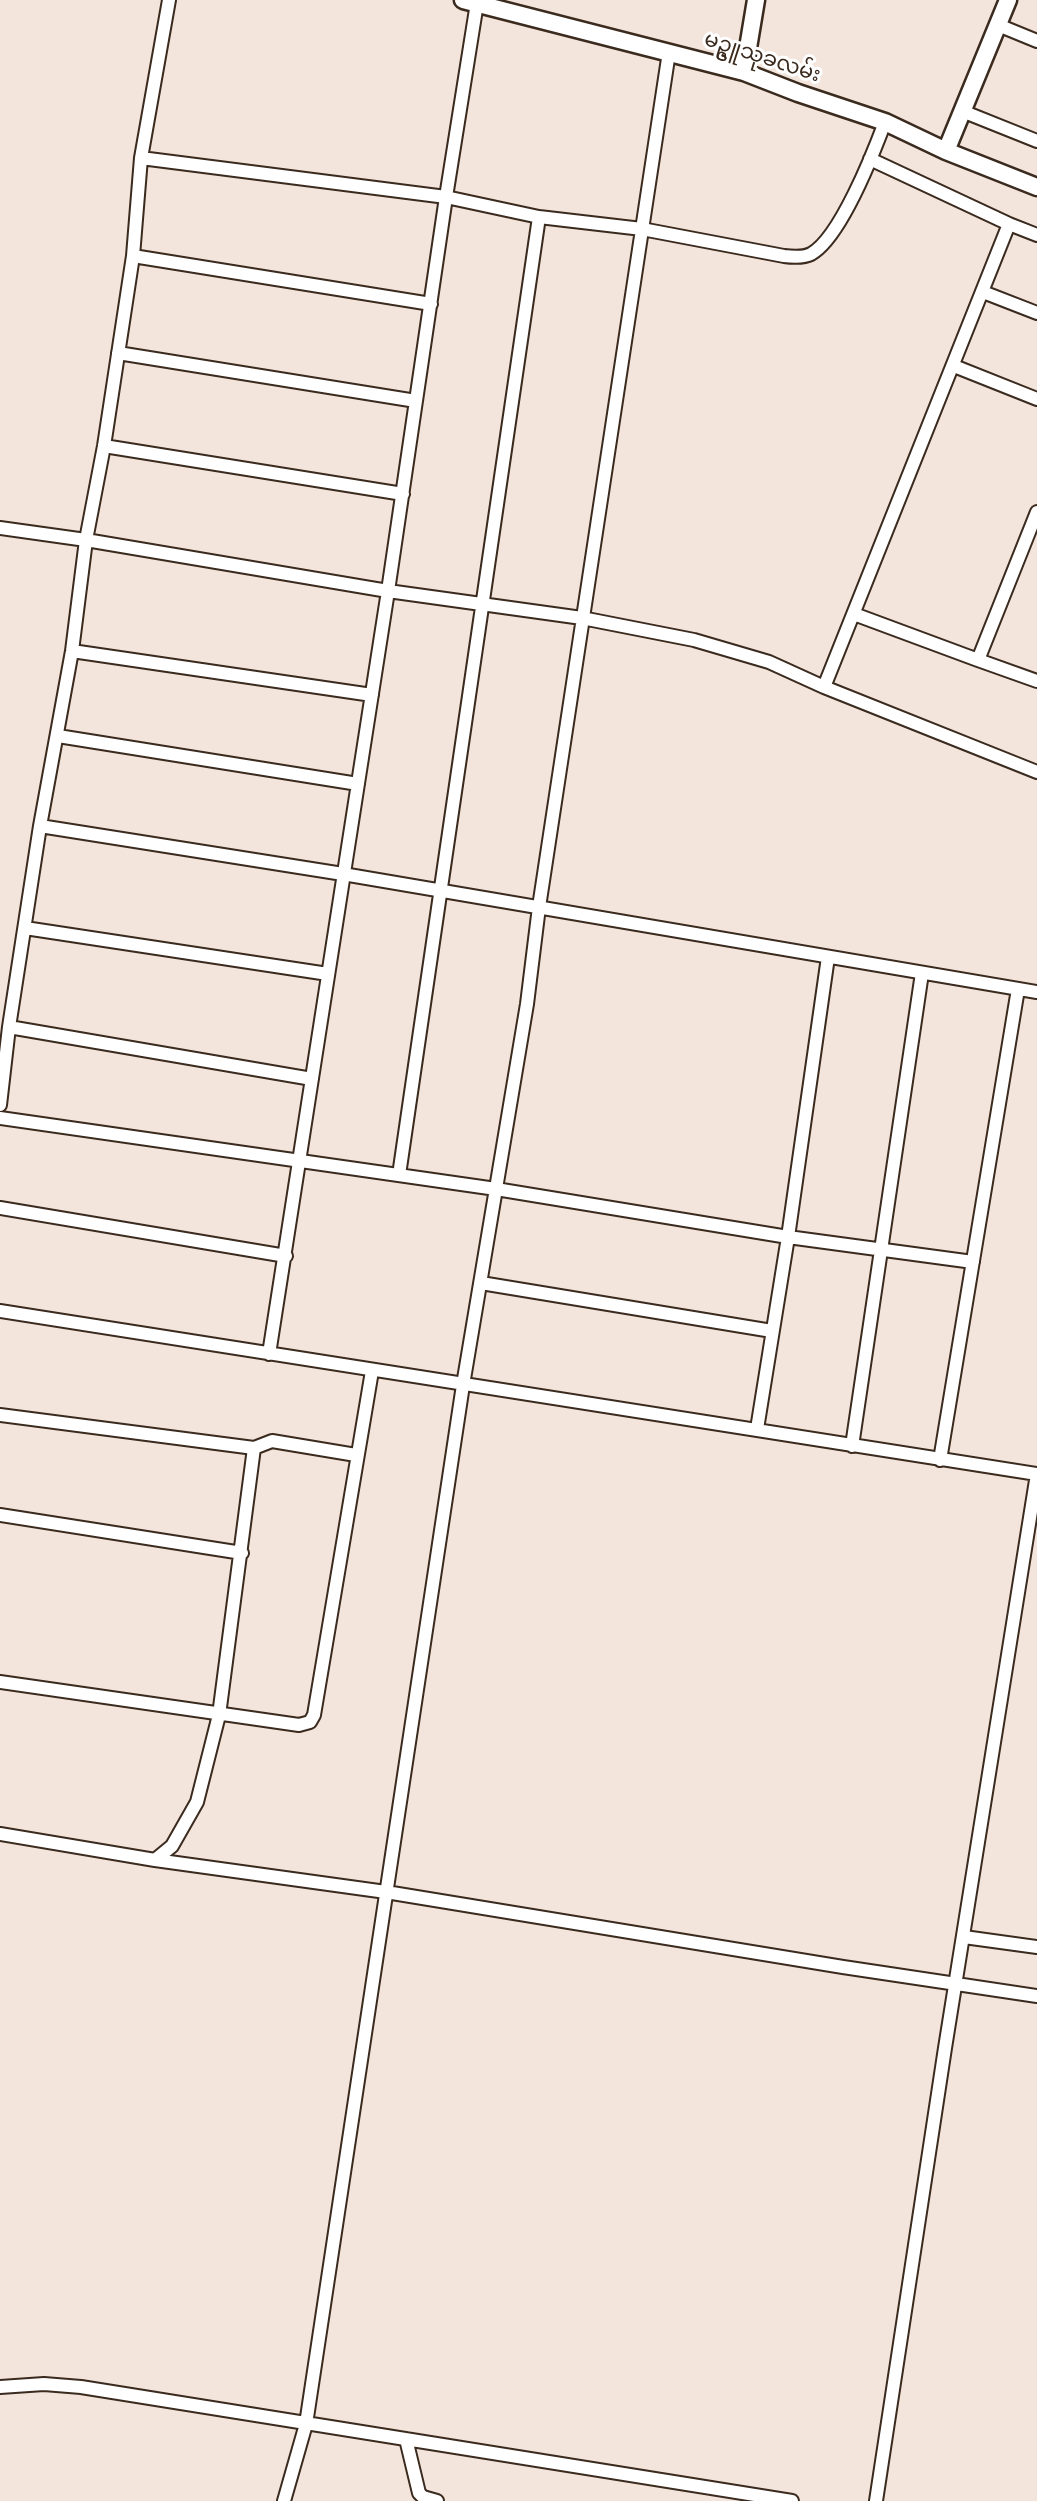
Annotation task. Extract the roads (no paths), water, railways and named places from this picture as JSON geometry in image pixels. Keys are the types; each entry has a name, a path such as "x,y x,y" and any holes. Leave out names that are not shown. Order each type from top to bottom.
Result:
{"street":[{"path":"0,1105 9,1027 40,826 72,651 86,540 104,446 133,256 141,158 170,0"},
{"path":"744,72 756,0"},
{"path":"946,151 1008,0"},
{"path":"269,1354 403,494 446,198 470,2"},
{"name":"မဥ္ဇူသုခလမ်း","path":"470,2 744,72 885,122 946,151 1037,188"},
{"path":"998,26 1037,41"},
{"path":"284,2501 306,2424 463,1385 526,1004 538,906 669,52"},
{"path":"962,111 1037,141"},
{"path":"141,158 446,198 540,217 642,229 784,256 810,254 827,238 838,222 870,159 885,122"},
{"path":"870,159 1037,235"},
{"path":"399,1175 540,217"},
{"path":"824,687 1009,224"},
{"path":"133,256 431,304"},
{"path":"982,292 1037,313"},
{"path":"118,353 416,401"},
{"path":"954,366 1037,399"},
{"path":"104,446 403,494"},
{"path":"978,660 1037,512"},
{"path":"0,528 86,540 482,606 582,618 694,640 769,662 824,687 1037,772"},
{"path":"854,614 1037,681"},
{"path":"72,651 372,695"},
{"path":"58,736 358,784"},
{"path":"40,826 538,906 1037,992"},
{"path":"25,928 328,974"},
{"path":"757,1429 788,1237 828,957"},
{"path":"852,1446 883,1251 922,973"},
{"path":"940,1460 1018,989"},
{"path":"9,1027 312,1079"},
{"path":"0,1118 496,1189 788,1237 974,1262"},
{"path":"0,1208 286,1256"},
{"path":"481,1283 772,1331"},
{"path":"0,1311 1037,1474 1032,1541 1017,1589 876,2501"},
{"path":"0,1682 219,1715 300,1725 310,1722 314,1715 356,1455 372,1371"},
{"path":"0,1415 254,1448 272,1441 356,1455"},
{"path":"155,1860 172,1846 198,1802 219,1715 254,1448"},
{"path":"0,1515 242,1553"},
{"path":"0,1834 155,1860 386,1893 1037,1995"},
{"path":"964,1936 1037,1947"},
{"path":"0,2387 44,2384 81,2387 792,2501"},
{"path":"406,2439 419,2493 423,2497 437,2501"}]}
